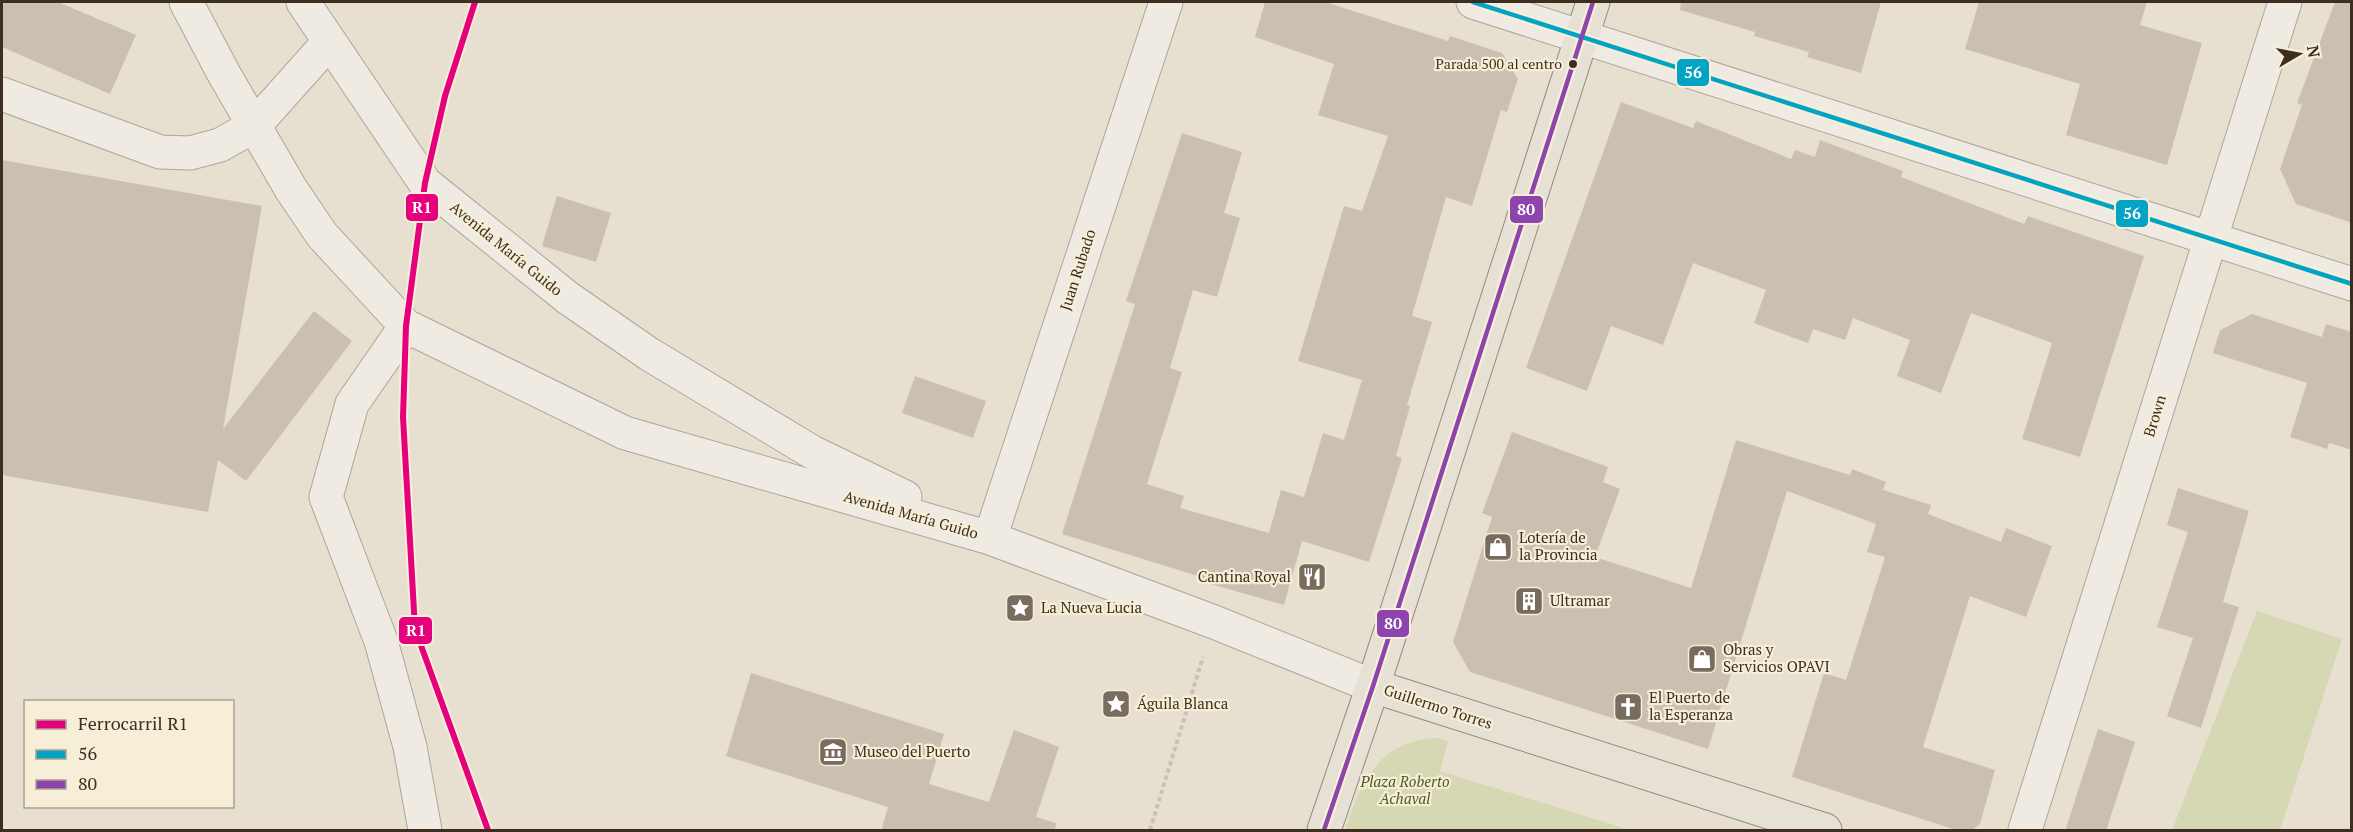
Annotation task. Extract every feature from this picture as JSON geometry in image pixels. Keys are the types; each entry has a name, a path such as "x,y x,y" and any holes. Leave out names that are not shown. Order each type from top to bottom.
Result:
{"main road":[{"path":"1324,831 1373,686 1593,2"},
{"name":"Guillermo Torres","path":"1373,686 1768,822 1825,831"}],"street":[{"name":"Avenida María Guido","path":"186,2 254,126 291,189 322,235 406,326 625,433 990,538"},
{"name":"Avenida María Guido","path":"303,2 424,183 568,298 649,354 812,452 990,538"},
{"name":"Juan Rubado","path":"990,538 1166,2"},
{"path":"1473,2 2352,284"},
{"name":"Brown","path":"2025,831 2285,2"},
{"path":"2,94 160,152 190,153 220,145 254,126 328,42"},
{"path":"406,326 352,404 326,497 381,640 410,747 426,831"},
{"name":"Guillermo Torres","path":"990,538 1214,622 1373,686"}],"path":[{"path":"1150,831 1214,622"}],"green space":[{"path":"2257,611 2342,639 2280,830 2172,830"},
{"name":"Plaza Roberto Achaval","path":"1437,738 1448,741 1440,771 1630,830 1345,830 1366,780 1387,755 1400,746"}],"building":[{"path":"2,2 58,2 136,35 110,94 2,47"},
{"path":"1265,2 1325,2 1448,41 1450,36 1502,53 1518,79 1507,112 1501,110 1472,206 1446,197 1412,316 1432,322 1407,405 1410,406 1396,456 1402,458 1369,562 1302,541 1284,605 1200,581 1201,577 1062,534 1135,304 1126,301 1182,133 1242,152 1224,213 1240,218 1217,297 1193,290 1170,368 1182,372 1147,484 1184,496 1180,508 1269,533 1281,490 1304,497 1323,433 1344,440 1362,380 1298,361 1344,206 1362,211 1388,136 1318,115 1334,64 1255,37"},
{"path":"1681,2 1881,2 1861,73 1807,57 1809,52 1754,36 1755,32 1680,10"},
{"path":"1979,2 2147,2 2140,25 2202,43 2167,165 2066,135 2080,84 1965,49"},
{"path":"2335,2 2352,2 2352,223 2296,204 2280,169 2302,105 2297,103"},
{"path":"1621,102 1693,128 1696,121 1791,159 1795,150 1815,157 1820,140 1903,171 1901,177 2024,224 2028,216 2144,256 2080,457 2022,439 2052,343 1971,313 1941,393 1897,376 1910,340 1853,318 1845,340 1813,329 1808,343 1754,323 1766,290 1693,263 1663,345 1611,326 1587,391 1526,368"},
{"path":"2,160 262,206 223,429 314,311 352,341 246,481 218,460 208,512 2,475"},
{"path":"557,196 611,213 596,262 542,246"},
{"path":"2252,314 2322,337 2326,324 2352,332 2352,450 2329,443 2327,449 2290,437 2307,383 2213,353 2220,330"},
{"path":"915,376 986,401 973,438 902,413"},
{"path":"1512,432 1608,467 1603,482 1620,489 1595,557 1691,588 1736,440 1850,475 1852,469 1886,482 1883,490 1931,505 1928,514 2001,542 2006,528 2052,546 2026,617 1970,596 1923,747 1995,770 1980,824 1971,831 1959,831 1792,777 1824,673 1846,680 1885,557 1867,552 1876,524 1787,491 1708,749 1470,672 1453,642 1492,517 1482,513"},
{"path":"2178,488 2249,511 2223,602 2239,607 2201,728 2167,716 2193,638 2157,627 2188,532 2167,525"},
{"name":"Museo del Puerto","path":"751,673 944,734 929,784 989,802 1014,730 1059,747 1036,817 1056,823 1055,831 881,831 888,807 726,756"},
{"path":"2098,729 2135,742 2106,831 2065,831"}],"rail line":[{"name":"R1","path":"475,2 445,96 425,183 406,326 403,417 415,629 488,830"}],"transit line":[{"name":"56","path":"1473,2 2352,284"},
{"name":"80","path":"1324,830 1373,686 1593,2"}],"place":[{"name":"Parada 500 al centro","path":"1573,64"},
{"name":"Lotería de la Provincia","path":"1498,547"},
{"name":"Cantina Royal","path":"1312,577"},
{"name":"Ultramar","path":"1529,601"},
{"name":"La Nueva Lucia","path":"1020,608"},
{"name":"Obras y Servicios OPAVI","path":"1702,659"},
{"name":"Águila Blanca","path":"1116,704"},
{"name":"El Puerto de la Esperanza","path":"1628,707"},
{"name":"Museo del Puerto","path":"833,752"}]}
